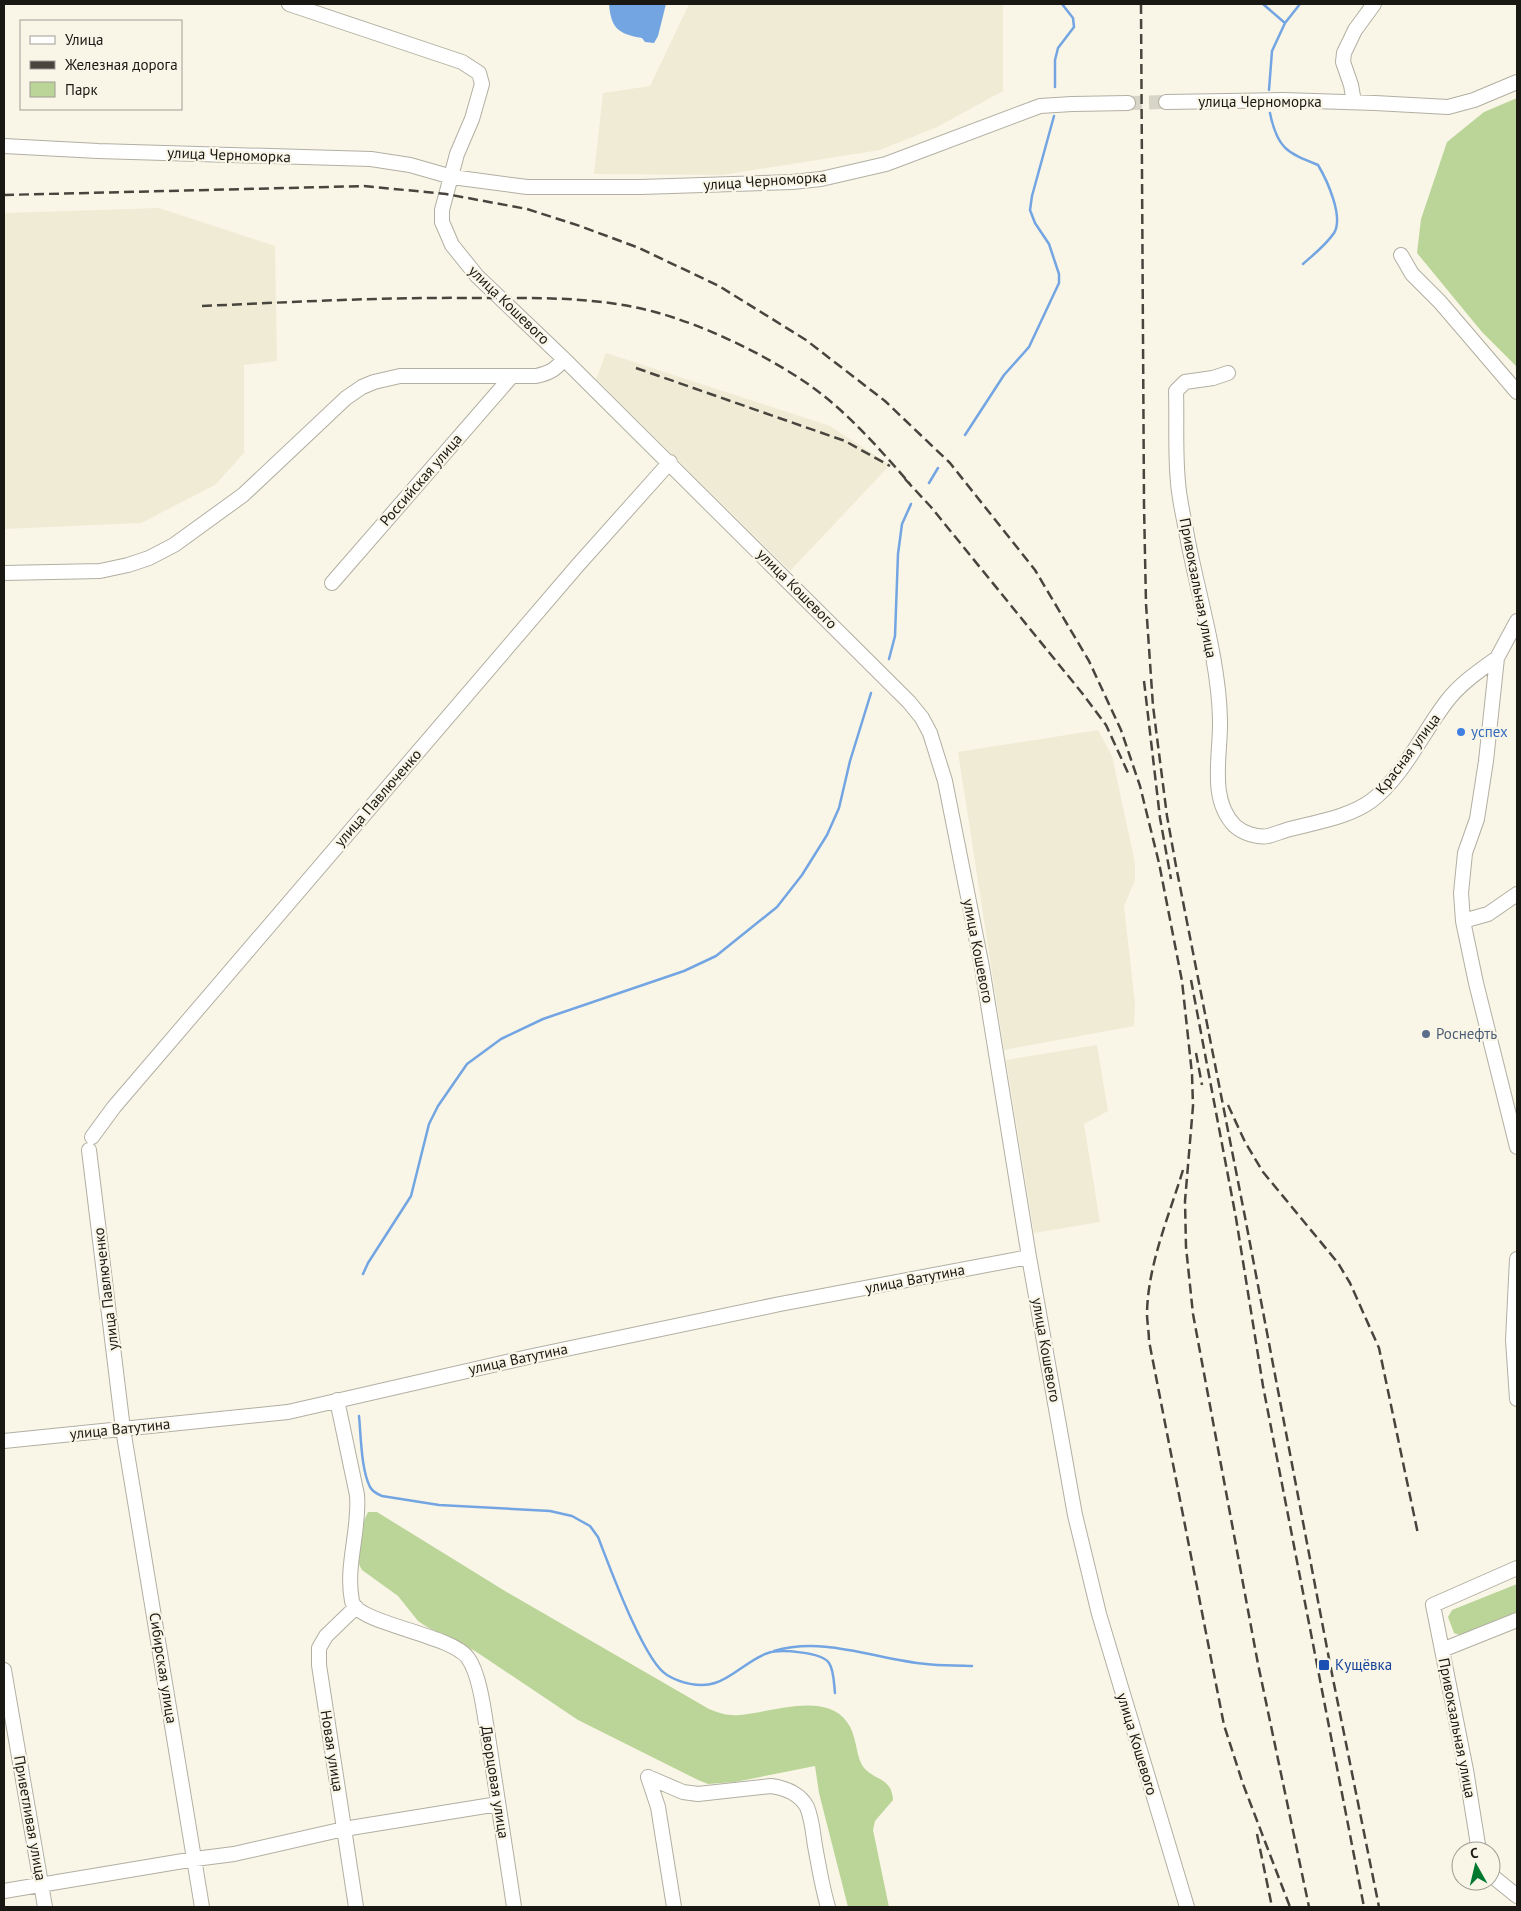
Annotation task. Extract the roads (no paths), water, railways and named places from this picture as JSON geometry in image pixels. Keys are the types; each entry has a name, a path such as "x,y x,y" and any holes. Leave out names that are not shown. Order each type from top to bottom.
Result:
{"street":[{"path":"289,4 462,62 479,73 481,91 472,120 457,154 452,177"},
{"path":"1354,102 1351,85 1343,62 1344,53 1355,30 1374,4"},
{"name":"улица Черноморка","path":"1166,102 1283,100 1448,108 1474,100 1517,82"},
{"name":"улица Черноморка","path":"4,146 108,152 371,159 410,165 452,177 527,187 745,185 821,179 886,164 1040,106 1128,103"},
{"name":"улица Кошевого","path":"452,177 442,210 442,222 452,245 477,276 670,462 909,702 922,718 930,733 945,781 982,967 1029,1257 1068,1479 1085,1557 1117,1677 1187,1907"},
{"path":"1401,255 1412,274 1440,302 1517,392"},
{"path":"4,572 100,570 128,565 149,558 174,545 243,495 346,398 362,387 374,382 400,376 536,376 548,374 557,368 564,358"},
{"name":"Привокзальная улица","path":"1228,373 1213,378 1185,382 1176,392 1178,482 1187,537 1214,669 1220,720 1219,789 1223,806 1229,818 1235,826 1245,833"},
{"name":"Российская улица","path":"332,583 511,377"},
{"name":"улица Павлюченко","path":"123,1429 91,1144 114,1107 571,572 670,462"},
{"name":"Красная улица","path":"1517,621 1497,658 1486,761 1478,809 1465,853 1461,893 1463,921 1476,983 1517,1147"},
{"name":"Красная улица","path":"1245,833 1266,836 1331,818 1356,809 1372,800 1417,747 1447,702 1469,678 1497,658"},
{"path":"1463,921 1488,914 1517,894"},
{"name":"улица Ватутина","path":"4,1441 288,1412 528,1357 761,1308 1029,1257"},
{"path":"1517,1260 1515,1336 1517,1399"},
{"path":"338,1400 357,1495 358,1510 351,1577 352,1602 356,1607"},
{"name":"Сибирская улица","path":"123,1429 202,1907"},
{"name":"Привокзальная улица","path":"1477,1841 1466,1770 1433,1605 1517,1568"},
{"name":"Дворцовая улица","path":"356,1607 378,1619 448,1644 461,1651 468,1658 473,1668 483,1704 514,1907"},
{"name":"Новая улица","path":"356,1607 326,1636 319,1648 319,1665 356,1907"},
{"path":"1442,1650 1517,1620"},
{"name":"Приветливая улица","path":"4,1670 45,1907"},
{"path":"674,1907 658,1807 648,1777 684,1792 698,1794 771,1786 780,1787 791,1792 806,1807 828,1907"},
{"path":"4,1891 234,1854 344,1829 498,1804"},
{"path":"1501,1883 1517,1896"}],"water":[{"path":"609,4 666,4 658,36 654,43 645,42 642,38 627,35 618,29 614,25"}],"waterway":[{"path":"1055,87 1055,60 1058,48 1074,27 1073,18 1062,4"},
{"path":"1263,4 1285,23"},
{"path":"1269,90 1272,51 1285,23 1300,4"},
{"path":"1270,113 1276,134 1285,148 1298,157 1318,165 1330,189 1336,208 1337,226 1334,233 1303,264"},
{"path":"965,435 1004,375 1029,347 1059,283 1059,274 1049,244 1035,223 1030,210 1032,196 1054,116"},
{"path":"929,483 938,468"},
{"path":"889,659 895,636 898,554 902,524 911,504"},
{"path":"363,1274 368,1263 411,1196 429,1124 438,1106 467,1064 501,1039 543,1019 684,971 716,956 777,907 802,875 827,835 839,808 850,761 871,693"},
{"path":"359,1416 367,1480 374,1492 382,1496 439,1505 550,1511 572,1516 590,1526 598,1537 638,1633 648,1652 667,1675 690,1684 703,1685 715,1683 754,1659 768,1653 782,1651 800,1652 818,1656 829,1663 833,1673 835,1693"},
{"path":"774,1651 793,1647 831,1647 926,1664 972,1666"}],"tunnel":[{"path":"1128,103 1166,102"}],"railway":[{"path":"1141,4 1144,505 1146,604 1153,706 1167,816 1176,866 1330,1664 1379,1907"},
{"path":"4,195 364,186 446,194 527,209 580,226 639,248 719,286 806,340 885,401 950,463 1035,570 1089,661 1121,730 1140,786 1159,863 1182,981 1192,1074 1193,1106 1185,1201 1186,1247 1193,1314 1258,1664 1309,1907"},
{"path":"202,306 373,299 543,298 610,303 655,312 692,324 731,340 768,359 817,390 873,442 910,484"},
{"path":"636,368 845,441 890,466"},
{"path":"905,479 931,507 1082,693 1106,725 1129,775"},
{"path":"1144,681 1160,818 1171,879"},
{"path":"1191,980 1236,1218 1263,1386 1364,1907"},
{"path":"1196,1053 1202,1085"},
{"path":"1228,1105 1245,1142 1263,1172 1338,1263 1350,1283 1379,1348 1418,1534"},
{"path":"1183,1170 1160,1240 1151,1276 1147,1313 1149,1341 1224,1725 1243,1784 1290,1907"},
{"path":"1257,1834 1272,1907"}],"place":[{"name":"успех","path":"1461,732"},
{"name":"Роснефть","path":"1426,1034"},
{"name":"Кущёвка","path":"1324,1665"}]}
